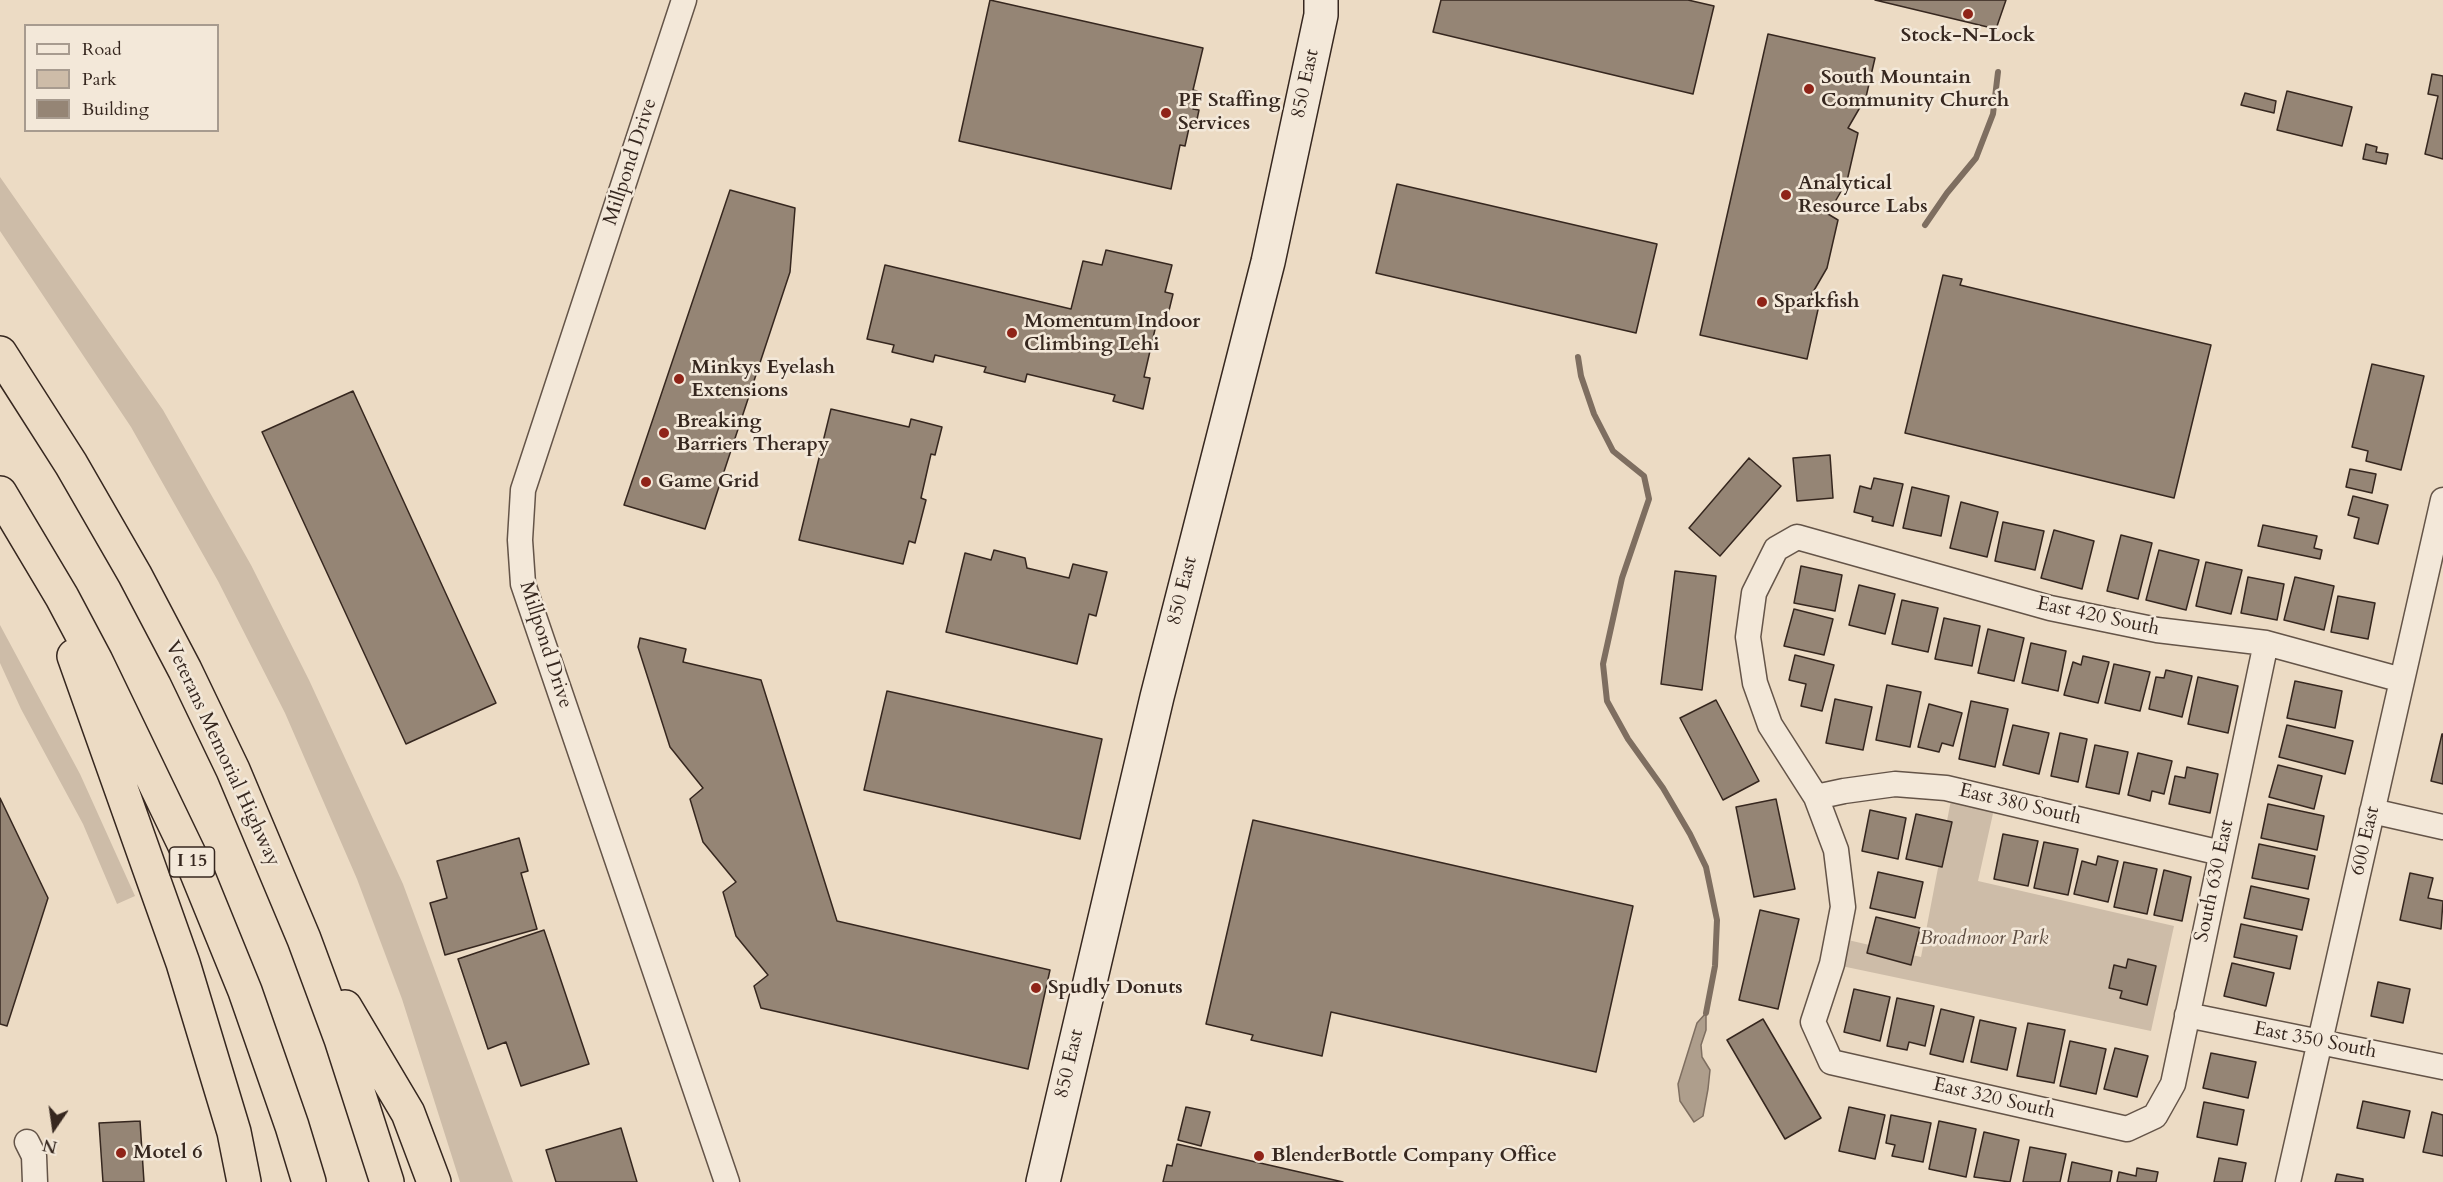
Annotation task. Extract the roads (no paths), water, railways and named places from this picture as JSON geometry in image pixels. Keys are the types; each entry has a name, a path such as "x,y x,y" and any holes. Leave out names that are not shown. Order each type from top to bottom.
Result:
{"highway":[{"name":"Veterans Memorial Highway","path":"0,353 96,506 185,670 254,818 304,939 341,1039 387,1182"},
{"name":"I 15","path":"0,493 39,558 128,724 190,855 245,991 309,1182"},
{"path":"39,558 183,963 234,1132 244,1182"},
{"path":"304,939 408,1113 434,1182"}],"main road":[{"name":"850 East","path":"1042,1182 1160,683 1268,262 1321,15 1321,0"}],"street":[{"name":"Millpond Drive","path":"684,0 523,490 520,540 523,584 727,1182"},
{"name":"600 East","path":"2288,1182 2443,500"},
{"name":"East 420 South","path":"1816,797 1770,725 1755,683 1748,637 1754,592 1776,549 1797,537 2050,608 2157,630 2266,643 2402,680"},
{"name":"South 630 East","path":"2155,1116 2172,1084 2266,643"},
{"name":"East 380 South","path":"1816,797 1844,790 1895,784 1946,788 2222,853"},
{"name":"East 320 South","path":"1816,797 1836,850 1844,907 1832,964 1812,1022 1831,1062 2127,1129 2155,1116"},
{"path":"2372,811 2443,827"},
{"name":"East 350 South","path":"2187,1015 2443,1067"},
{"path":"27,1142 33,1156 35,1182"}],"waterway":[{"path":"1925,225 1947,193 1976,158 1993,114 1998,72"},
{"path":"1578,357 1581,376 1594,414 1613,451 1644,476 1649,499 1622,578 1603,664 1607,701 1628,739 1663,788 1706,867 1717,920 1715,966 1706,1013"}],"place":[{"name":"Stock-N-Lock","path":"1968,14"},
{"name":"South Mountain Community Church","path":"1809,89"},
{"name":"PF Staffing Services","path":"1166,113"},
{"name":"Analytical Resource Labs","path":"1786,195"},
{"name":"Sparkfish","path":"1762,302"},
{"name":"Momentum Indoor Climbing Lehi","path":"1012,333"},
{"name":"Minkys Eyelash Extensions","path":"679,379"},
{"name":"Breaking Barriers Therapy","path":"664,433"},
{"name":"Game Grid","path":"646,482"},
{"name":"Spudly Donuts","path":"1036,988"},
{"name":"Motel 6","path":"121,1153"},
{"name":"BlenderBottle Company Office","path":"1259,1156"}],"park label":[{"name":"Broadmoor Park","path":"1984,939"}]}
